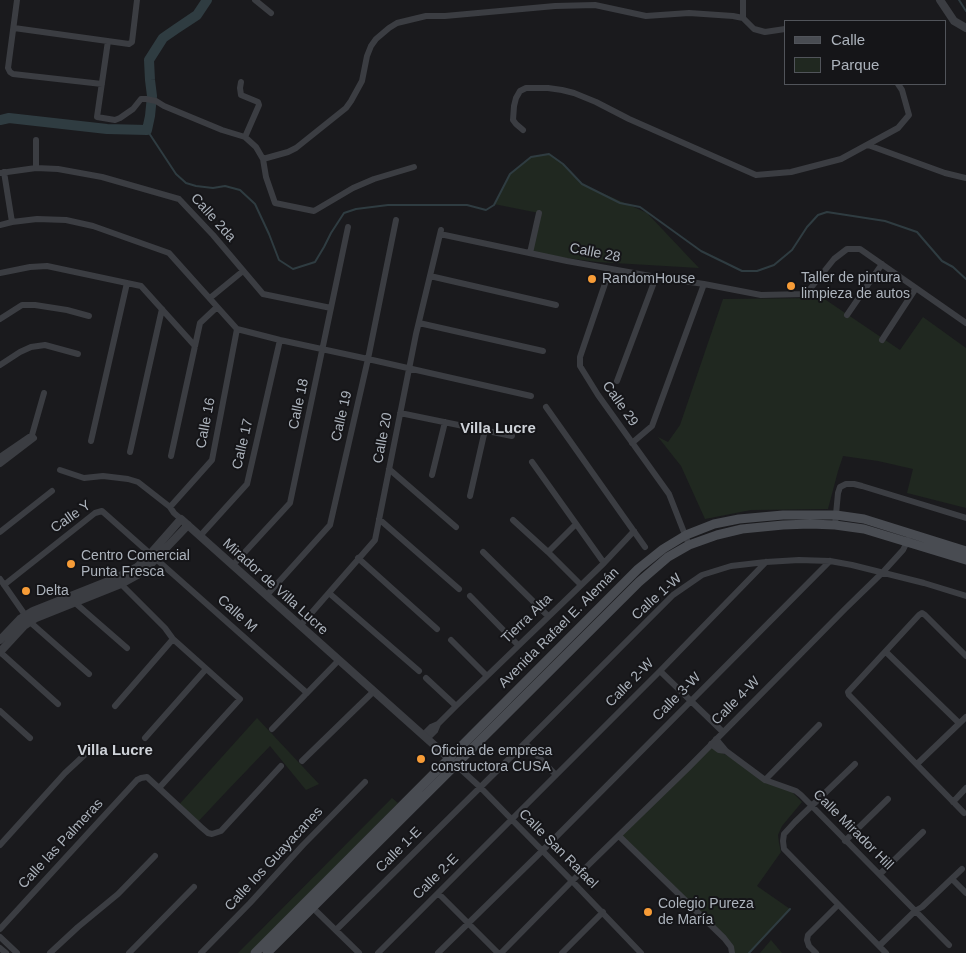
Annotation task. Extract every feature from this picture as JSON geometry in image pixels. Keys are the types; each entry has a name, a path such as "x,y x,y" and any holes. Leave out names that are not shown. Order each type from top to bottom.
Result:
{"main road":[{"name":"Avenida Rafael E. Alemán","path":"268,953 638,569 663,549 686,535 714,524 739,519 783,515 835,520"},
{"name":"Avenida Rafael E. Alemán","path":"255,953 639,582 668,557 689,545 742,529 864,519 966,560"},
{"name":"Avenida Rafael E. Alemán","path":"909,538 966,551"}],"street":[{"path":"17,0 8,68 10,72 13,74 102,84"},
{"path":"14,28 129,44 132,42 137,0"},
{"path":"255,0 271,13"},
{"path":"743,0 743,18"},
{"path":"940,0 954,21 966,28"},
{"path":"262,159 296,148 346,108 362,81 371,46 384,32 398,23 426,16 593,3 646,16 689,13 733,16 743,18 754,29 765,32 784,29"},
{"path":"108,42 97,117 115,120 133,109 141,99 146,99 158,102 244,138 256,147 262,159 275,203 314,211 353,188 374,179 414,167"},
{"path":"241,82 241,95 258,102 259,105 244,138"},
{"path":"523,130 513,120 514,106 520,91 526,88 548,88 574,93 596,102 629,119 756,175 790,172 841,160 898,128 909,115 902,90 899,85"},
{"path":"36,140 36,168"},
{"path":"868,145 944,173 966,178"},
{"name":"Calle 2da","path":"2,173 36,168 58,169 102,177 179,199 213,235 263,294 331,308"},
{"path":"2,173 12,222"},
{"path":"530,253 539,213"},
{"path":"0,225 37,219 66,220 93,226 169,253 237,329 531,396"},
{"name":"Calle 19","path":"267,596 330,525 368,358 396,220"},
{"name":"Calle 18","path":"233,566 290,503 348,227"},
{"name":"Calle 28","path":"441,232 610,269 762,295 806,294 834,259 848,249 860,249 882,264"},
{"name":"Calle 20","path":"300,626 375,540 419,323 441,232"},
{"path":"847,314 882,264 966,323"},
{"path":"0,273 30,266 47,266 141,286 195,346"},
{"name":"Calle 29","path":"610,269 580,357 580,366 598,395 669,494 689,545"},
{"path":"210,298 243,271"},
{"path":"430,276 556,305"},
{"path":"617,381 656,277"},
{"path":"91,441 127,283"},
{"path":"632,442 652,426 704,284"},
{"path":"882,340 916,288"},
{"path":"0,319 22,305 67,310 89,316"},
{"path":"171,456 200,323 217,307"},
{"path":"130,452 162,309"},
{"path":"419,323 543,351"},
{"name":"Calle 16","path":"170,507 212,460 237,329"},
{"name":"Calle 17","path":"200,536 247,484 280,340"},
{"path":"0,365 31,347 44,346 78,354"},
{"path":"0,464 34,438 32,435 44,393"},
{"path":"546,407 645,547"},
{"path":"400,413 512,436"},
{"path":"432,475 445,422"},
{"path":"470,496 485,430"},
{"path":"0,457 32,435"},
{"path":"532,462 604,562"},
{"path":"389,469 456,527"},
{"name":"Mirador de Villa Lucre","path":"60,470 84,478 103,476 138,482 170,507 174,514 452,761"},
{"path":"835,520 838,493 840,487 846,484 854,484 966,518"},
{"path":"0,532 52,491"},
{"name":"Calle Y","path":"2,582 99,511 106,512 154,556"},
{"path":"154,556 181,519"},
{"path":"379,519 459,589"},
{"path":"513,520 581,585"},
{"path":"548,552 576,524"},
{"path":"0,640 10,628 28,618 36,618 71,600 118,581 139,570 188,525"},
{"name":"Tierra Alta","path":"425,737 435,731 438,724 634,531"},
{"name":"Calle 4-W","path":"500,953 883,572 903,550 909,538"},
{"path":"483,552 548,616"},
{"name":"Calle M","path":"154,556 307,693"},
{"path":"358,558 437,629"},
{"name":"Calle 1-W","path":"480,787 673,595 702,575 730,566 766,562 830,561 883,572 966,596"},
{"name":"Calle 3-W","path":"438,953 830,561"},
{"name":"Calle 2-W","path":"511,819 660,671 766,562"},
{"path":"118,581 165,628 173,639 240,699 159,788 201,827 212,834 221,831 281,766"},
{"path":"2,582 28,618 88,674"},
{"path":"328,592 419,671"},
{"path":"470,596 518,645"},
{"path":"71,600 127,648"},
{"path":"964,813 849,694 849,690 922,614 966,656"},
{"path":"28,618 24,626 0,652 58,704"},
{"path":"115,706 173,639"},
{"path":"451,640 487,676"},
{"path":"886,652 959,723"},
{"path":"272,729 339,660"},
{"path":"146,738 206,669"},
{"path":"660,671 723,732"},
{"path":"426,678 456,706"},
{"path":"302,762 374,691"},
{"path":"0,711 30,738"},
{"path":"917,764 966,717"},
{"path":"765,780 819,725"},
{"name":"Calle Mirador Hill","path":"713,742 765,780 796,791 949,945"},
{"path":"525,743 556,775"},
{"path":"0,845 65,773 92,748"},
{"name":"Calle San Rafael","path":"452,761 603,912 639,952"},
{"path":"855,764 784,834 784,849 886,953"},
{"name":"Calle las Palmeras","path":"0,929 137,780 148,777 159,788"},
{"name":"Calle los Guayacanes","path":"201,953 365,782"},
{"name":"Calle 1-E","path":"336,930 480,787"},
{"path":"953,802 966,788"},
{"path":"846,841 888,798"},
{"name":"Calle 2-E","path":"378,953 511,819"},
{"path":"880,874 923,832"},
{"path":"618,836 724,938 731,947 732,953"},
{"path":"50,953 118,894 155,856"},
{"path":"879,946 962,868"},
{"path":"952,879 966,893"},
{"path":"129,953 194,887"},
{"path":"438,892 500,953"},
{"path":"816,953 809,946 808,935 838,905"},
{"path":"312,907 359,953"},
{"path":"562,953 603,912"},
{"path":"0,937 17,953"},
{"path":"0,948 6,953"}],"green space":[{"path":"549,154 563,164 582,184 647,213 699,268 597,262 530,253 539,213 494,204 510,174 531,157"},
{"path":"823,298 900,350 923,317 966,348 966,508 907,493 913,469 843,456 828,509 751,510 705,519 681,466 658,437 668,442 680,425 723,299"},
{"path":"257,718 319,784 306,790 270,746 195,825 176,808"},
{"path":"709,746 765,780 789,789 802,802 782,826 778,835 781,852 757,886 790,909 749,953 732,953 731,947 619,836"},
{"path":"392,798 398,803 250,953 238,953"},
{"path":"771,940 782,953 760,953"}],"waterway":[{"path":"0,120 9,118 107,129 147,130 152,96 149,60 163,38 197,15 207,0"},
{"path":"959,0 966,11"},
{"path":"147,130 176,174 186,183 213,188 225,186 240,190 255,204 279,260 293,269 315,262 344,213 356,209 388,205 467,205 486,210 494,205 510,174 531,157 549,154 563,164 582,184 620,203 640,207 701,251 742,271 757,271 774,265 792,250 807,227 818,215 827,212 885,221 917,232 942,261 953,267 966,279"},
{"path":"749,953 790,909"}],"place":[{"name":"RandomHouse","path":"592,279"},
{"name":"Taller de pintura limpieza de autos","path":"791,286"},
{"name":"Centro Comercial Punta Fresca","path":"71,564"},
{"name":"Delta","path":"26,591"},
{"name":"Oficina de empresa constructora CUSA","path":"421,759"},
{"name":"Colegio Pureza de María","path":"648,912"}],"district":[{"name":"Villa Lucre","path":"498,429"},
{"name":"Villa Lucre","path":"115,751"}]}
